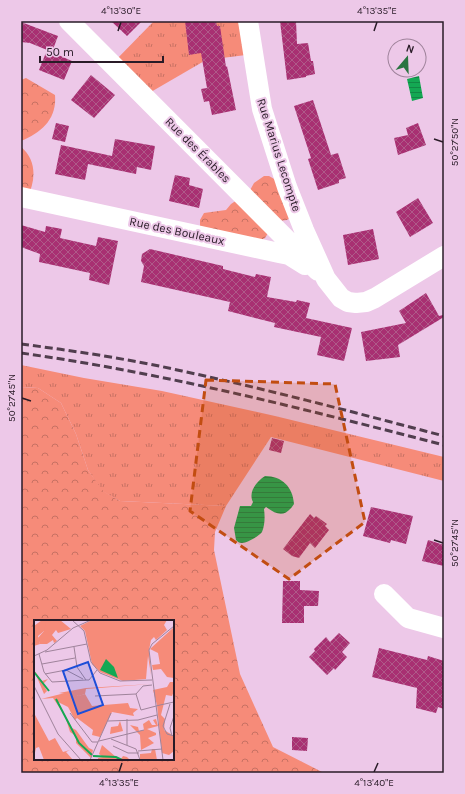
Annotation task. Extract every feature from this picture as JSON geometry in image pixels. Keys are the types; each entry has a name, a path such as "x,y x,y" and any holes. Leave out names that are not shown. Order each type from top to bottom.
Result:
{"street":[{"name":"Rue des Érables","path":"69,21 326,279"},
{"name":"Rue Marius Lecompte","path":"248,21 262,109 286,183 300,219"},
{"name":"Rue des Bouleaux","path":"21,197 279,253 298,260 326,279"},
{"name":"Rue des Bouleaux","path":"300,219 326,279 341,298 348,302 366,302 375,298 444,256"},
{"path":"384,594 408,618 444,628"}],"highlighted area":[{"path":"206,380 335,384 365,522 289,579 190,511"}],"green space":[{"path":"154,21 248,21 254,54 206,60 144,96 112,64"},
{"path":"26,78 55,95 55,103 51,118 47,124 42,129 21,141 21,80"},
{"path":"21,147 30,158 33,171 32,185 27,198 21,196"},
{"path":"264,176 269,176 276,180 292,216 287,220 279,221 270,230 265,238 257,242 200,229 200,220 204,213 226,210 231,204 249,192 254,183"},
{"path":"21,365 84,378 162,391 275,416 444,457 444,481 271,437 226,506 120,501 102,491 88,470 76,434 61,403 38,388 21,387"},
{"path":"21,387 38,388 61,403 76,434 88,470 103,491 120,501 226,506 215,532 214,550 240,674 273,747 324,773 21,773"}],"shaded area":[{"path":"419,78 423,98 412,101 407,79"},
{"path":"265,476 277,478 286,484 291,492 294,504 287,512 281,514 266,507 264,509 264,526 262,532 250,541 239,543 236,540 234,528 240,506 251,506 253,502 252,491 259,481"}],"building":[{"path":"111,21 142,21 127,36"},
{"path":"185,21 216,21 217,26 220,26 226,67 227,66 236,110 212,115 209,101 204,102 201,89 207,88 201,53 189,55"},
{"path":"280,21 296,21 297,44 308,43 315,74 287,80"},
{"path":"21,22 58,36 52,52 30,43 21,42"},
{"path":"47,50 72,61 64,80 39,70"},
{"path":"91,75 115,95 94,118 71,100"},
{"path":"313,100 331,155 338,153 346,178 339,180 339,183 318,190 308,159 311,158 294,106"},
{"path":"56,123 69,126 65,142 52,139"},
{"path":"418,123 426,145 398,155 394,138 408,135 406,128"},
{"path":"115,139 155,146 151,170 137,167 136,174 88,164 85,180 55,174 61,145 112,156"},
{"path":"175,175 190,178 189,185 203,189 199,208 169,201"},
{"path":"418,198 433,223 410,237 396,212"},
{"path":"21,225 45,232 46,226 62,229 60,238 96,246 98,237 118,241 109,285 89,280 90,273 39,262 40,254 21,247"},
{"path":"373,229 379,259 348,265 343,235"},
{"path":"150,249 223,266 223,269 255,277 256,274 271,277 267,297 310,303 306,318 352,328 344,361 317,355 321,337 274,327 275,323 228,311 230,302 141,282 144,266 141,261 142,254"},
{"path":"426,293 439,316 443,315 444,317 398,345 400,357 366,361 361,332 406,323 399,311"},
{"path":"272,438 284,441 281,453 269,450"},
{"path":"371,507 413,516 406,544 391,540 390,543 363,536"},
{"path":"310,514 314,518 316,516 327,524 325,526 329,530 315,548 310,543 299,558 292,556 283,549"},
{"path":"428,540 444,545 444,566 422,561"},
{"path":"283,581 300,581 300,590 319,591 318,606 304,606 304,623 282,623"},
{"path":"339,633 350,643 342,652 347,657 335,670 334,668 327,675 309,657 315,651 314,649 326,637 330,642"},
{"path":"379,648 427,660 428,656 444,661 444,709 438,707 436,713 416,708 417,688 372,677"},
{"path":"292,737 308,738 307,751 292,750"}],"railway":[{"path":"21,344 61,349 142,363 215,378 444,436"},
{"path":"21,353 74,361 181,381 286,405 444,445"}]}
